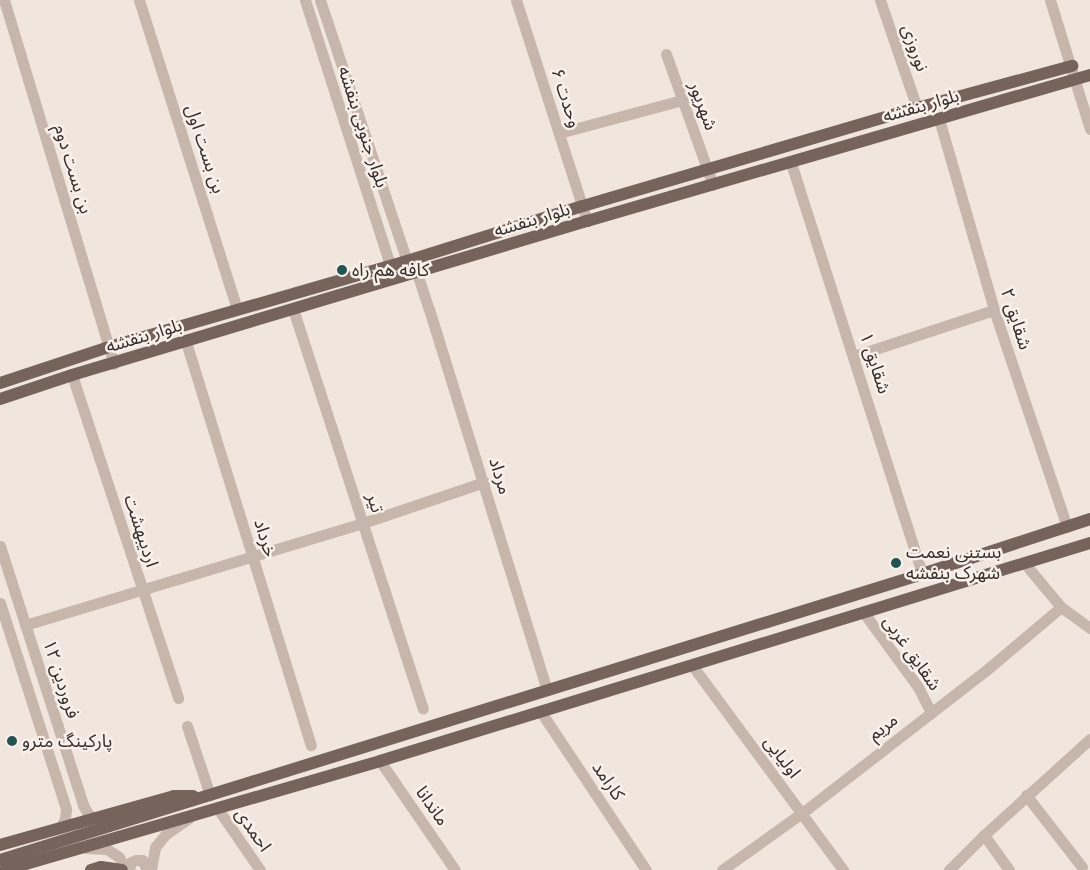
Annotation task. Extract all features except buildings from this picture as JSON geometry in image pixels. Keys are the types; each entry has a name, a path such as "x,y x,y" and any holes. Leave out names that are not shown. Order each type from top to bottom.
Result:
{"main road":[{"name":"بلوار بنفشه","path":"0,383 109,347 407,261 583,206 917,108 1072,66"},
{"name":"بلوار بنفشه","path":"0,399 72,375 114,364 394,278 417,273 587,221 1090,75"},
{"path":"1015,82 1011,91 1019,96"},
{"path":"992,88 999,95 995,103"},
{"path":"0,860 922,574 1090,519"},
{"path":"5,870 380,761 805,630 1026,565 1090,543"},
{"path":"828,603 824,608 824,614 828,620 834,622"},
{"path":"799,612 805,614 808,619 808,625 805,630"},
{"path":"0,845 174,796 210,795"},
{"path":"91,870 101,867 122,870"}],"street":[{"name":"بن بست دوم","path":"4,0 114,364"},
{"name":"بن بست اول","path":"139,0 237,309"},
{"name":"بلوار جنوبی بنفشه","path":"305,0 394,278"},
{"name":"بلوار جنوبی بنفشه","path":"320,0 407,261"},
{"name":"وحدت ۶","path":"516,0 587,221"},
{"name":"نوروزی","path":"880,0 917,108"},
{"path":"1050,0 1072,66 1090,130"},
{"name":"شهریور","path":"666,54 713,185"},
{"path":"559,133 682,100"},
{"name":"شقایق ۲","path":"939,119 994,310 1067,527"},
{"name":"شقایق ۱","path":"791,163 922,574"},
{"path":"407,261 417,273"},
{"name":"مرداد","path":"417,273 484,482 547,690"},
{"name":"تیر","path":"293,309 423,708"},
{"path":"854,356 994,310"},
{"name":"خرداد","path":"186,342 311,745"},
{"name":"اردیبهشت","path":"72,375 178,698"},
{"path":"25,625 363,523 484,482"},
{"name":"فروردین ۱۲","path":"0,546 82,805 88,814 94,818"},
{"path":"1026,565 1061,607 1090,628"},
{"name":"فروردین ۱۲","path":"0,603 66,809"},
{"name":"مریم","path":"722,870 802,813 1061,607"},
{"name":"شقایق غربی","path":"864,614 918,687 931,712"},
{"name":"اولیایی","path":"692,665 843,870"},
{"name":"کارامد","path":"541,712 646,870"},
{"path":"187,726 210,795"},
{"path":"949,870 984,835 1090,739"},
{"name":"ماندانا","path":"380,761 455,870"},
{"path":"1026,796 1082,867"},
{"path":"60,828 65,818 66,809 75,811 82,805"},
{"name":"احمدی","path":"218,809 260,870"},
{"path":"149,870 155,846 166,834 188,818"},
{"path":"984,835 1010,870"},
{"path":"79,847 107,849 119,857 128,870"},
{"path":"128,870 131,862 142,860 149,870"}],"place":[{"name":"کافه هم راه","path":"342,270"},
{"name":"بستنی نعمت شهرک بنفشه","path":"896,563"},
{"name":"پارکینگ مترو","path":"12,741"}]}
